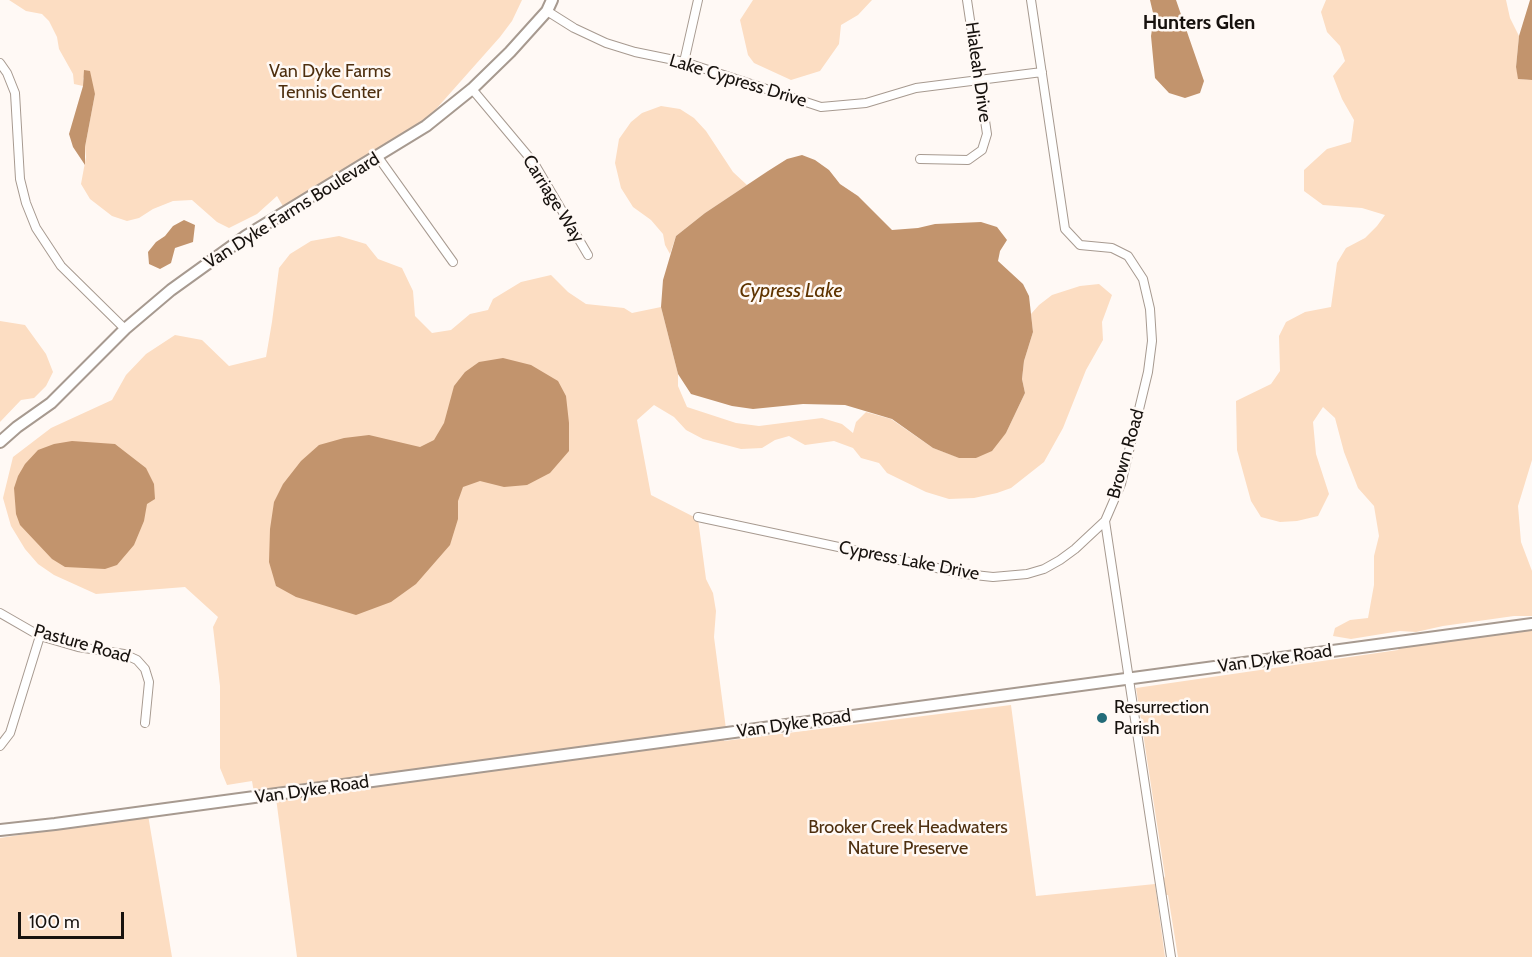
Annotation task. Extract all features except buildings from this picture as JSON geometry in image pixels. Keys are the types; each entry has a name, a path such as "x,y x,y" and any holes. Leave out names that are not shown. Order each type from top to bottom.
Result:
{"main road":[{"name":"Van Dyke Farms Boulevard","path":"0,442 51,403 125,329 171,290 246,236 426,126 472,89 510,52 547,11 552,0"},
{"name":"Van Dyke Road","path":"0,832 1532,624"}],"street":[{"path":"684,62 698,0"},
{"name":"Hialeah Drive","path":"920,159 968,160 982,150 987,134 967,0"},
{"name":"Brown Road","path":"1031,0 1065,229 1080,246 1112,248 1128,256 1143,279 1150,309 1152,341 1148,372 1120,484 1105,520 1171,957"},
{"name":"Lake Cypress Drive","path":"547,11 574,28 606,43 635,52 684,62 821,107 866,103 916,88 1042,72"},
{"path":"0,63 15,93 20,179 36,228 61,266 125,329"},
{"name":"Carriage Way","path":"472,89 534,163 588,255"},
{"path":"378,157 453,261"},
{"name":"Cypress Lake Drive","path":"698,517 965,574 993,577 1027,574 1044,569 1075,549 1105,520"},
{"name":"Pasture Road","path":"0,613 40,636 78,647 124,654 137,660 145,669 149,682 144,723"},
{"path":"0,746 10,733 40,636"}],"green space":[{"name":"Van Dyke Farms Tennis Center","path":"9,0 522,0 512,21 500,37 421,126 284,208 277,196 257,214 229,228 217,222 192,200 173,201 139,218 127,221 112,216 90,199 81,184 95,94 83,77 83,86 74,84 73,74 59,49 57,37 49,21 42,14 26,11"},
{"path":"753,0 872,0 858,15 841,25 839,44 820,71 791,80 754,63 748,55 740,20"},
{"path":"1326,0 1506,0 1510,18 1519,36 1516,67 1519,79 1532,80 1532,460 1518,506 1521,542 1532,571 1532,616 1514,616 1416,632 1400,631 1351,639 1333,636 1335,628 1350,620 1368,618 1374,585 1374,556 1379,536 1374,506 1358,488 1344,452 1335,418 1323,407 1313,422 1316,454 1329,494 1318,516 1280,522 1261,517 1251,501 1237,450 1236,401 1271,384 1280,371 1279,336 1286,322 1305,312 1331,307 1337,263 1346,248 1365,238 1385,215 1362,208 1323,205 1304,191 1304,170 1327,149 1351,142 1354,120 1333,76 1345,61 1340,46 1327,32 1321,12"},
{"path":"661,106 680,109 694,118 706,131 733,172 747,185 676,236 670,254 663,234 651,220 633,207 621,188 615,163 619,139 631,122 642,113"},
{"path":"339,236 366,244 378,259 402,268 413,291 415,316 432,333 451,330 470,314 488,310 493,299 521,282 551,275 568,292 586,304 624,308 632,313 661,307 678,374 678,386 687,407 736,423 759,426 822,418 842,424 853,433 856,422 866,412 891,419 933,448 960,458 976,458 1006,433 1025,393 1022,379 1024,361 1033,332 1031,314 1039,305 1052,295 1080,286 1099,284 1112,295 1102,322 1103,340 1086,370 1063,428 1044,462 1011,488 997,493 974,498 949,499 926,492 887,473 879,463 861,458 853,448 834,441 805,445 789,436 775,440 762,448 741,449 703,439 686,430 674,417 654,405 637,420 651,495 698,519 706,579 713,593 716,611 714,637 726,729 254,793 252,781 227,785 220,768 220,686 213,627 218,617 185,587 96,594 54,575 38,564 25,549 11,526 3,498 13,457 51,428 112,400 126,375 146,354 175,335 202,340 229,366 266,357 279,268 290,254 311,241"},
{"path":"0,321 25,325 46,354 53,372 46,386 34,398 21,400 0,422"},
{"path":"1532,629 1532,957 1178,957 1168,895 1165,895 1163,881 1165,876 1136,688"},
{"name":"Brooker Creek Headwaters Nature Preserve","path":"1011,705 1036,896 1155,884 1165,957 297,957 276,798 641,751 641,749 723,738 724,741"},
{"path":"148,815 172,957 0,957 0,838"}],"water":[{"path":"1150,0 1176,0 1204,81 1200,93 1185,98 1169,93 1155,78 1151,36 1154,17"},
{"path":"1530,0 1532,0 1532,80 1518,79 1516,67 1519,36"},
{"path":"84,70 90,71 95,94 85,147 85,165 73,147 69,134 83,86"},
{"name":"Cypress Lake","path":"802,155 815,160 829,170 840,184 858,196 892,230 935,224 981,222 997,227 1007,240 1000,251 998,261 1023,284 1029,296 1033,332 1024,361 1022,379 1025,393 1006,433 992,451 976,458 959,458 933,448 892,419 845,405 803,404 753,409 732,406 691,394 678,374 661,307 663,280 676,236 705,213 768,171 787,159"},
{"path":"184,220 195,225 193,242 175,248 171,263 160,269 149,264 148,252 173,226"},
{"path":"503,358 531,365 558,381 566,396 569,451 550,473 527,485 504,487 480,481 463,487 458,501 458,519 450,545 416,584 391,602 356,615 296,597 276,586 269,562 274,502 283,484 301,461 319,445 344,438 369,435 420,447 434,440 444,423 454,386 465,372 479,362"},
{"path":"72,441 115,444 146,468 154,484 155,499 147,504 144,521 134,545 117,565 105,569 65,567 52,559 20,525 16,514 14,488 25,464 38,450"}],"place":[{"name":"Resurrection Parish","path":"1102,718"}],"district":[{"name":"Hunters Glen","path":"1199,23"}]}
